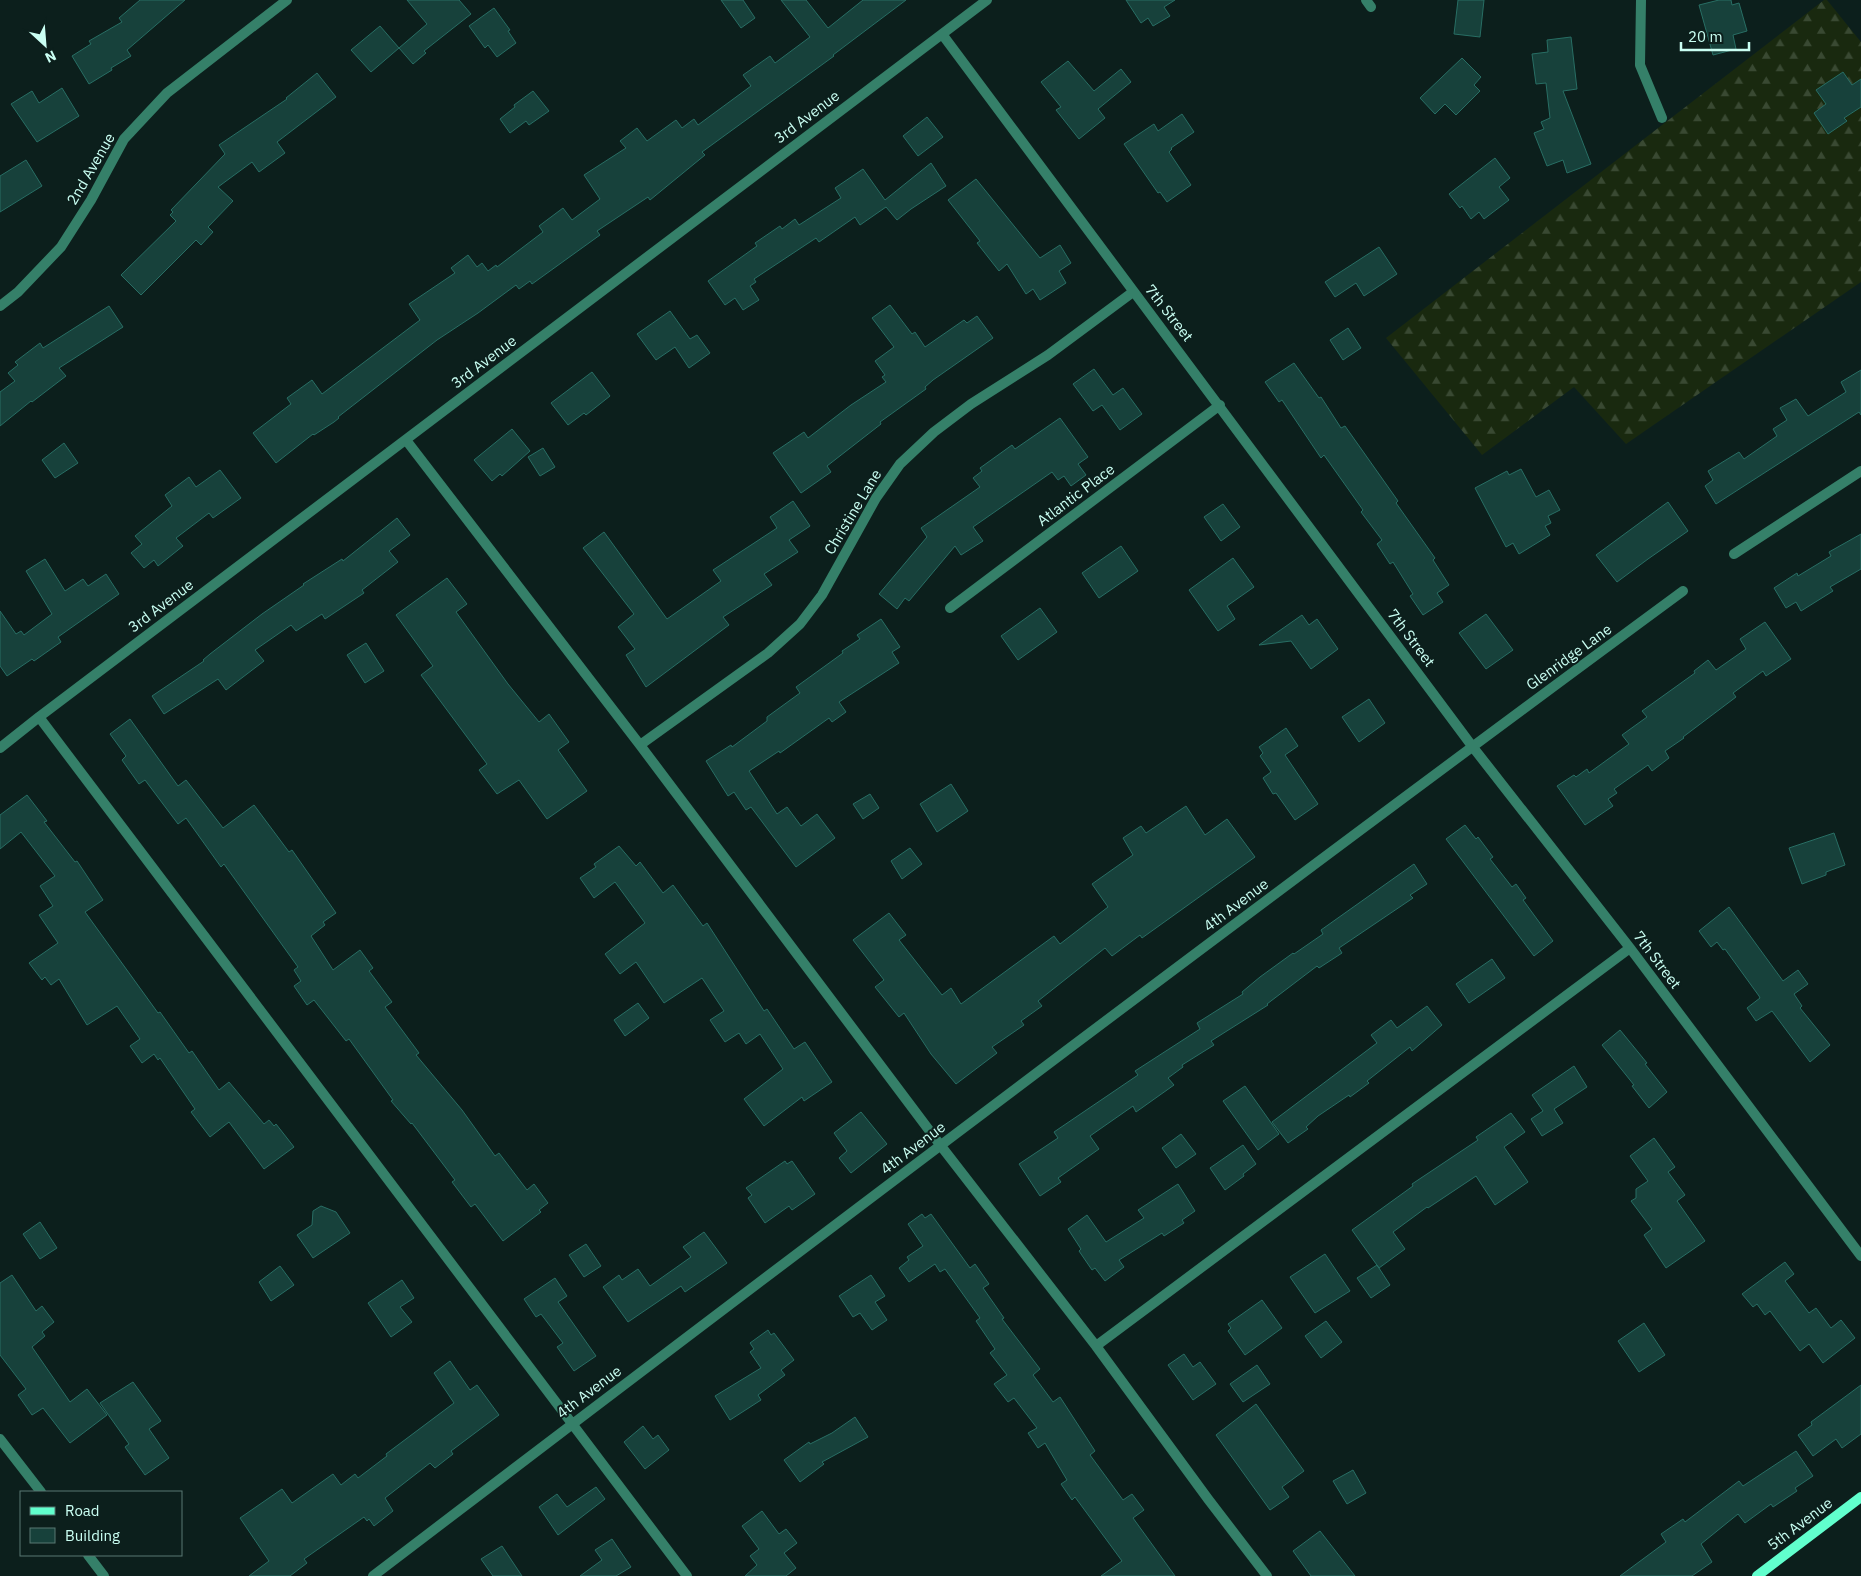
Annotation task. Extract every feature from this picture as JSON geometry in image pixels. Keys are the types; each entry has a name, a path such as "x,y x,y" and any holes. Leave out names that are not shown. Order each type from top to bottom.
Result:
{"street":[{"name":"2nd Avenue","path":"0,306 18,292 61,247 91,200 124,140 167,93 287,0"},
{"name":"3rd Avenue","path":"0,748 987,0"},
{"path":"1641,0 1640,65 1662,118"},
{"name":"7th Street","path":"942,34 1472,746 1630,948 1861,1256"},
{"name":"Christine Lane","path":"640,745 768,653 800,624 822,595 881,491 900,464 934,432 971,404 1048,356 1133,292"},
{"name":"Atlantic Place","path":"950,608 1220,405"},
{"path":"406,440 640,745 941,1146 1096,1346 1267,1576"},
{"path":"1734,554 1861,471"},
{"name":"Glenridge Lane","path":"1472,746 1683,591"},
{"path":"39,717 687,1576"},
{"name":"4th Avenue","path":"373,1576 1472,746"},
{"path":"1096,1346 1630,948"},
{"path":"0,1439 40,1491"},
{"name":"5th Avenue","path":"1757,1576 1861,1496"},
{"path":"89,1556 104,1576"}],"green space":[{"path":"1824,0 1827,0 1861,42 1861,282 1626,444 1574,387 1482,455 1386,338"}],"building":[{"path":"140,0 185,0 127,50 131,56 89,84 72,56 91,44 89,41 122,22 119,18"},
{"path":"407,0 459,0 471,14 424,51 426,53 413,64 399,48 427,24"},
{"path":"721,0 743,0 755,18 741,28"},
{"path":"781,0 806,0 828,28 863,0 906,0 834,56 702,152 705,155 650,200 648,197 597,231 600,235 532,284 530,281 519,289 516,285 437,340 334,422 313,434 276,463 253,433 291,404 287,398 312,380 322,394 420,320 409,304 455,273 451,268 468,255 477,267 482,263 488,271 496,265 497,267 543,232 539,226 563,208 572,220 600,199 584,175 626,148 620,141 637,128 647,141 676,120 682,128 694,119 698,125 751,86 743,75 770,56 775,63 810,37"},
{"path":"1126,0 1175,0 1164,7 1170,16 1153,26 1148,18 1141,23"},
{"path":"1458,0 1484,0 1480,37 1454,34"},
{"path":"1719,0 1731,0 1732,5 1739,3 1747,31 1733,35 1736,49 1713,55 1699,5"},
{"path":"494,8 510,30 508,31 516,43 497,57 488,45 485,48 469,26"},
{"path":"380,26 399,48 371,72 351,50"},
{"path":"1571,37 1577,89 1563,91 1591,164 1567,173 1563,160 1547,166 1534,133 1544,129 1541,122 1550,118 1546,83 1536,84 1532,54 1548,52 1547,40"},
{"path":"1462,58 1481,77 1474,85 1480,91 1456,115 1445,104 1435,114 1420,98"},
{"path":"1068,61 1094,91 1121,69 1131,82 1098,109 1105,118 1079,139 1056,110 1061,107 1041,82"},
{"path":"1843,72 1852,85 1861,79 1861,107 1844,118 1847,121 1828,134 1814,113 1826,104 1816,90"},
{"path":"317,73 336,97 277,142 285,153 259,172 252,162 218,187 233,201 208,227 213,232 201,245 196,240 141,295 121,275 176,221 170,215 173,212 171,210 225,154 219,145 287,99"},
{"path":"62,88 79,116 37,142 11,104 32,91 39,103"},
{"path":"533,91 549,111 529,125 526,121 510,133 500,119 515,107 514,105"},
{"path":"1182,114 1194,132 1171,148 1169,152 1191,185 1167,202 1160,192 1158,193 1124,144 1154,124 1158,131"},
{"path":"927,117 943,137 918,156 903,136"},
{"path":"1495,158 1510,178 1499,187 1509,200 1484,219 1479,212 1471,219 1462,206 1460,208 1449,194"},
{"path":"26,160 42,186 0,212 0,176"},
{"path":"931,163 946,186 897,220 886,207 860,225 855,217 819,242 816,238 754,279 756,282 750,286 759,300 743,310 735,298 725,305 708,281 757,246 755,243 780,226 782,229 795,219 799,225 841,198 835,188 863,169 885,200"},
{"path":"976,179 1040,258 1060,245 1071,263 1059,271 1066,283 1040,300 1033,289 1026,294 1007,264 999,271 977,243 980,241 948,200"},
{"path":"1379,247 1397,274 1364,296 1356,283 1335,297 1325,282"},
{"path":"890,305 912,334 915,332 925,347 964,320 967,323 977,316 993,338 933,380 925,387 926,389 880,422 881,424 827,466 831,472 801,493 773,453 804,432 808,438 851,405 886,382 882,377 885,375 875,361 894,347 872,318"},
{"path":"109,306 123,327 59,368 66,376 0,426 0,392 15,381 8,373 18,365 15,362 40,343 43,348"},
{"path":"670,311 690,339 697,335 710,353 689,368 675,347 656,360 637,334"},
{"path":"1348,328 1361,348 1343,360 1330,340"},
{"path":"1294,363 1319,398 1321,397 1341,428 1345,426 1398,501 1396,503 1435,558 1433,560 1449,585 1437,593 1443,602 1423,615 1410,596 1413,594 1393,562 1390,564 1377,544 1382,540 1361,512 1363,510 1324,455 1321,458 1282,400 1279,402 1265,382"},
{"path":"1094,369 1113,395 1123,388 1142,414 1120,430 1102,405 1093,411 1073,384"},
{"path":"1861,370 1861,415 1859,412 1716,504 1705,486 1713,480 1708,471 1739,452 1744,459 1777,436 1773,429 1787,420 1780,408 1796,399 1808,416 1846,392 1841,382"},
{"path":"592,372 610,396 586,415 584,413 568,425 551,403"},
{"path":"1060,418 1088,457 1078,464 1086,475 1071,486 1064,476 1058,480 1052,472 973,527 983,541 961,555 955,546 909,601 905,598 897,609 879,594 927,537 921,528 980,487 973,478 982,471 980,468 1012,445 1015,449"},
{"path":"512,429 530,451 502,476 500,474 492,481 474,460"},
{"path":"64,443 78,463 55,478 42,460"},
{"path":"543,448 555,467 540,476 528,457"},
{"path":"1521,469 1536,497 1549,490 1560,510 1548,516 1551,523 1545,526 1550,535 1519,554 1513,543 1506,547 1475,488 1507,471 1509,475"},
{"path":"220,470 241,498 213,518 209,513 176,538 183,546 158,566 154,560 144,568 131,553 142,544 135,536 172,506 165,495 189,477 196,487"},
{"path":"793,501 810,526 789,540 798,552 764,574 772,585 723,617 729,625 646,687 626,655 635,649 618,627 634,614 583,548 604,532 667,619 721,581 713,570 777,528 770,517"},
{"path":"1668,502 1688,531 1617,582 1596,555"},
{"path":"1223,504 1240,527 1221,541 1204,517"},
{"path":"397,518 410,535 389,551 398,562 362,590 364,593 325,619 322,614 296,631 291,625 255,650 264,661 226,690 218,679 164,714 152,696 204,661 210,654 303,584 342,559 343,561"},
{"path":"1861,534 1861,569 1830,587 1833,591 1801,611 1796,602 1786,608 1774,588 1797,573 1798,576 1831,556 1829,552"},
{"path":"1121,546 1138,571 1099,598 1082,573"},
{"path":"1233,558 1254,587 1227,606 1235,619 1218,631 1189,590"},
{"path":"45,559 65,591 83,579 88,586 106,574 119,594 58,637 61,642 34,661 32,659 7,676 0,666 0,611 16,634 21,631 24,635 52,614 26,571"},
{"path":"447,578 467,604 456,612 508,684 539,722 549,714 569,742 558,750 587,791 547,819 519,780 497,794 479,770 487,764 421,675 433,666 396,615"},
{"path":"1040,608 1057,632 1018,660 1001,636"},
{"path":"1486,614 1513,650 1486,669 1459,633"},
{"path":"1302,615 1309,625 1317,619 1338,649 1311,669 1291,641 1259,645"},
{"path":"881,619 900,647 892,652 899,663 839,702 846,712 832,722 829,718 780,753 779,751 749,771 777,814 787,807 801,826 817,814 835,838 796,867 751,807 746,810 734,792 728,796 706,761 731,745 732,747 767,721 767,717 800,693 796,687 843,653 842,651 860,639 857,635"},
{"path":"1765,622 1791,659 1766,676 1763,671 1733,693 1736,697 1665,751 1669,758 1652,771 1648,765 1614,789 1617,793 1608,799 1613,806 1585,825 1557,786 1574,775 1576,777 1587,769 1589,773 1629,744 1622,735 1647,717 1642,711 1695,673 1694,671 1708,660 1716,670 1746,649 1740,639"},
{"path":"366,643 384,671 365,683 347,655"},
{"path":"1369,699 1385,723 1359,742 1342,717"},
{"path":"130,719 178,786 186,780 223,828 254,805 289,852 292,850 336,913 323,922 325,925 311,936 333,970 360,950 373,968 369,971 392,1002 385,1007 419,1053 416,1055 462,1110 495,1156 499,1153 527,1190 534,1184 548,1203 539,1210 541,1212 503,1241 475,1204 471,1207 452,1182 455,1180 412,1123 391,1101 393,1100 349,1039 346,1041 314,1000 307,1005 294,986 301,981 294,970 298,967 224,864 221,867 186,818 178,824 145,780 139,784 122,760 126,756 110,734"},
{"path":"1286,728 1298,746 1285,755 1318,804 1295,820 1276,793 1273,794 1263,778 1271,772 1260,756 1263,753 1259,747"},
{"path":"951,784 968,811 937,832 920,804"},
{"path":"870,794 879,808 863,819 853,804"},
{"path":"27,795 47,821 44,822 75,862 77,861 103,900 85,912 158,1013 160,1012 189,1053 192,1051 219,1090 229,1082 264,1124 269,1120 274,1126 276,1124 294,1147 264,1169 229,1122 210,1137 191,1112 195,1109 160,1058 158,1060 154,1054 142,1063 130,1046 140,1039 117,1006 87,1025 59,979 51,985 45,977 42,980 29,963 58,943 39,915 53,906 40,886 55,876 21,832 0,849 0,815"},
{"path":"1186,806 1205,835 1227,819 1255,857 1142,938 1140,935 1112,956 1105,948 1038,1001 1042,1006 1021,1021 1024,1025 992,1047 997,1053 956,1084 931,1054 904,1013 899,1017 875,987 884,980 853,940 889,913 906,935 899,940 942,995 951,988 961,1004 1054,936 1060,944 1108,907 1092,884 1133,855 1123,838 1141,826 1146,833"},
{"path":"1465,825 1476,839 1478,837 1493,857 1490,859 1512,887 1516,884 1526,898 1523,900 1553,941 1534,956 1446,839"},
{"path":"1834,833 1845,865 1802,884 1789,848"},
{"path":"619,846 636,866 640,862 663,893 673,885 703,926 707,923 764,1011 767,1009 794,1049 805,1042 832,1082 804,1101 802,1097 764,1126 744,1099 783,1069 760,1034 746,1044 739,1033 725,1042 710,1020 724,1011 702,978 664,1003 636,962 620,974 605,954 645,923 615,882 594,898 580,878 596,867 594,864"},
{"path":"910,848 922,864 902,879 891,861"},
{"path":"1414,864 1427,884 1410,895 1413,898 1339,948 1342,953 1319,968 1317,966 1268,1005 1211,1041 1214,1045 1182,1065 1183,1067 1168,1078 1174,1085 1136,1112 1133,1106 1090,1136 1099,1149 1058,1178 1061,1182 1040,1196 1019,1164 1058,1138 1054,1132 1138,1075 1135,1071 1200,1029 1197,1023 1243,994 1242,992 1260,977 1323,934 1321,930"},
{"path":"1729,907 1783,981 1798,970 1808,984 1794,994 1802,1006 1800,1008 1830,1045 1810,1062 1772,1011 1756,1021 1747,1008 1760,998 1759,996 1725,949 1723,950 1717,942 1711,947 1699,931"},
{"path":"1492,959 1505,978 1469,1003 1456,984"},
{"path":"638,1003 649,1018 625,1036 614,1020"},
{"path":"1427,1006 1442,1025 1412,1051 1410,1047 1350,1097 1349,1095 1318,1116 1306,1127 1308,1129 1288,1143 1272,1122 1377,1043 1371,1035 1391,1020 1397,1028"},
{"path":"1620,1030 1647,1063 1645,1064 1667,1092 1649,1108 1632,1086 1634,1085 1602,1045"},
{"path":"1574,1066 1587,1087 1554,1109 1563,1123 1542,1136 1531,1119 1543,1111 1532,1095"},
{"path":"1245,1086 1279,1134 1258,1150 1223,1101"},
{"path":"861,1112 887,1144 851,1173 839,1158 847,1151 834,1133"},
{"path":"1511,1113 1525,1132 1504,1147 1528,1182 1495,1205 1476,1176 1427,1207 1393,1232 1405,1249 1379,1268 1352,1230 1413,1186 1412,1184 1478,1140 1476,1137"},
{"path":"1181,1134 1196,1154 1176,1168 1162,1148"},
{"path":"1654,1138 1675,1167 1668,1172 1685,1195 1677,1201 1705,1241 1666,1268 1644,1235 1652,1229 1631,1201 1636,1198 1636,1189 1648,1181 1630,1156"},
{"path":"1243,1145 1256,1164 1225,1190 1210,1168"},
{"path":"785,1161 787,1164 792,1161 815,1194 792,1210 789,1206 765,1223 748,1198 752,1195 746,1188"},
{"path":"1178,1184 1195,1211 1182,1220 1184,1223 1164,1236 1162,1233 1119,1260 1124,1267 1105,1281 1095,1268 1092,1270 1079,1251 1081,1249 1068,1229 1087,1215 1106,1242 1144,1218 1138,1210"},
{"path":"321,1206 336,1212 350,1233 313,1258 297,1235 312,1225 313,1211"},
{"path":"922,1214 925,1218 931,1214 970,1268 975,1264 989,1284 983,1288 1004,1318 1002,1319 1040,1369 1033,1375 1053,1402 1060,1397 1095,1451 1090,1455 1123,1500 1132,1494 1144,1510 1133,1518 1175,1576 1101,1576 1122,1561 1075,1497 1072,1500 1061,1484 1067,1480 1045,1443 1038,1448 1028,1433 1037,1428 1014,1398 1008,1402 994,1384 1007,1375 990,1353 995,1349 976,1321 980,1318 945,1269 940,1272 935,1264 909,1282 899,1268 909,1260 907,1257 923,1246 908,1224"},
{"path":"40,1222 57,1248 40,1259 23,1234"},
{"path":"704,1232 727,1263 685,1292 681,1286 628,1322 603,1287 619,1275 622,1280 638,1269 650,1286 691,1257 683,1247"},
{"path":"586,1244 601,1266 584,1277 569,1255"},
{"path":"1325,1254 1350,1291 1315,1313 1290,1277"},
{"path":"1785,1262 1794,1274 1785,1281 1809,1313 1816,1308 1831,1328 1841,1320 1855,1338 1823,1363 1809,1344 1800,1351 1770,1311 1765,1315 1757,1304 1753,1307 1742,1294"},
{"path":"1377,1265 1390,1285 1371,1298 1357,1278"},
{"path":"280,1266 294,1285 271,1301 259,1282"},
{"path":"12,1275 36,1311 42,1306 54,1322 42,1332 45,1336 32,1347 70,1402 87,1389 107,1415 70,1443 43,1408 32,1415 18,1395 26,1389 0,1355 0,1283"},
{"path":"871,1275 885,1296 875,1302 887,1320 872,1330 860,1313 853,1317 839,1296"},
{"path":"555,1278 567,1296 558,1302 596,1356 574,1371 557,1347 563,1343 541,1314 536,1317 524,1299"},
{"path":"402,1280 414,1298 400,1307 412,1322 391,1337 368,1303"},
{"path":"1262,1300 1282,1328 1245,1355 1228,1331 1231,1328 1228,1324"},
{"path":"1326,1321 1342,1342 1321,1358 1305,1336"},
{"path":"1644,1323 1665,1355 1639,1372 1618,1341"},
{"path":"768,1330 771,1335 774,1333 794,1360 781,1370 785,1375 758,1395 761,1400 730,1420 715,1396 761,1368 750,1352 754,1349 750,1343"},
{"path":"1184,1354 1193,1367 1200,1362 1216,1384 1193,1400 1168,1365"},
{"path":"450,1361 470,1390 477,1385 499,1415 451,1451 453,1454 435,1468 430,1463 385,1498 393,1511 374,1526 369,1519 367,1521 364,1517 304,1559 307,1563 290,1576 249,1576 269,1561 240,1518 282,1489 292,1503 333,1474 341,1485 355,1474 358,1478 387,1456 386,1454 454,1403 434,1373"},
{"path":"1257,1365 1270,1384 1243,1402 1230,1384"},
{"path":"133,1382 161,1421 149,1429 169,1458 145,1475 125,1447 129,1444 100,1403"},
{"path":"1861,1385 1861,1434 1842,1448 1836,1439 1813,1456 1798,1435 1812,1425 1811,1422"},
{"path":"1256,1404 1304,1471 1282,1487 1289,1497 1270,1510 1216,1435"},
{"path":"855,1417 868,1437 822,1462 824,1464 800,1482 784,1460 809,1442 810,1444 832,1433"},
{"path":"643,1426 653,1439 658,1435 669,1450 645,1469 624,1442"},
{"path":"1796,1451 1813,1476 1795,1488 1797,1491 1773,1507 1771,1504 1745,1523 1738,1514 1701,1544 1712,1562 1692,1576 1620,1576 1666,1542 1661,1534 1683,1519 1685,1522 1739,1481 1743,1486"},
{"path":"1353,1470 1366,1493 1347,1504 1333,1481"},
{"path":"596,1487 605,1499 558,1535 539,1507 557,1494 567,1507"},
{"path":"762,1511 779,1534 786,1529 797,1543 784,1553 796,1568 786,1576 745,1576 757,1565 750,1556 759,1549 742,1526"},
{"path":"1320,1531 1355,1576 1311,1576 1293,1551"},
{"path":"612,1539 631,1567 616,1576 580,1576 602,1560 595,1550"},
{"path":"502,1546 522,1576 493,1576 481,1559"}]}
